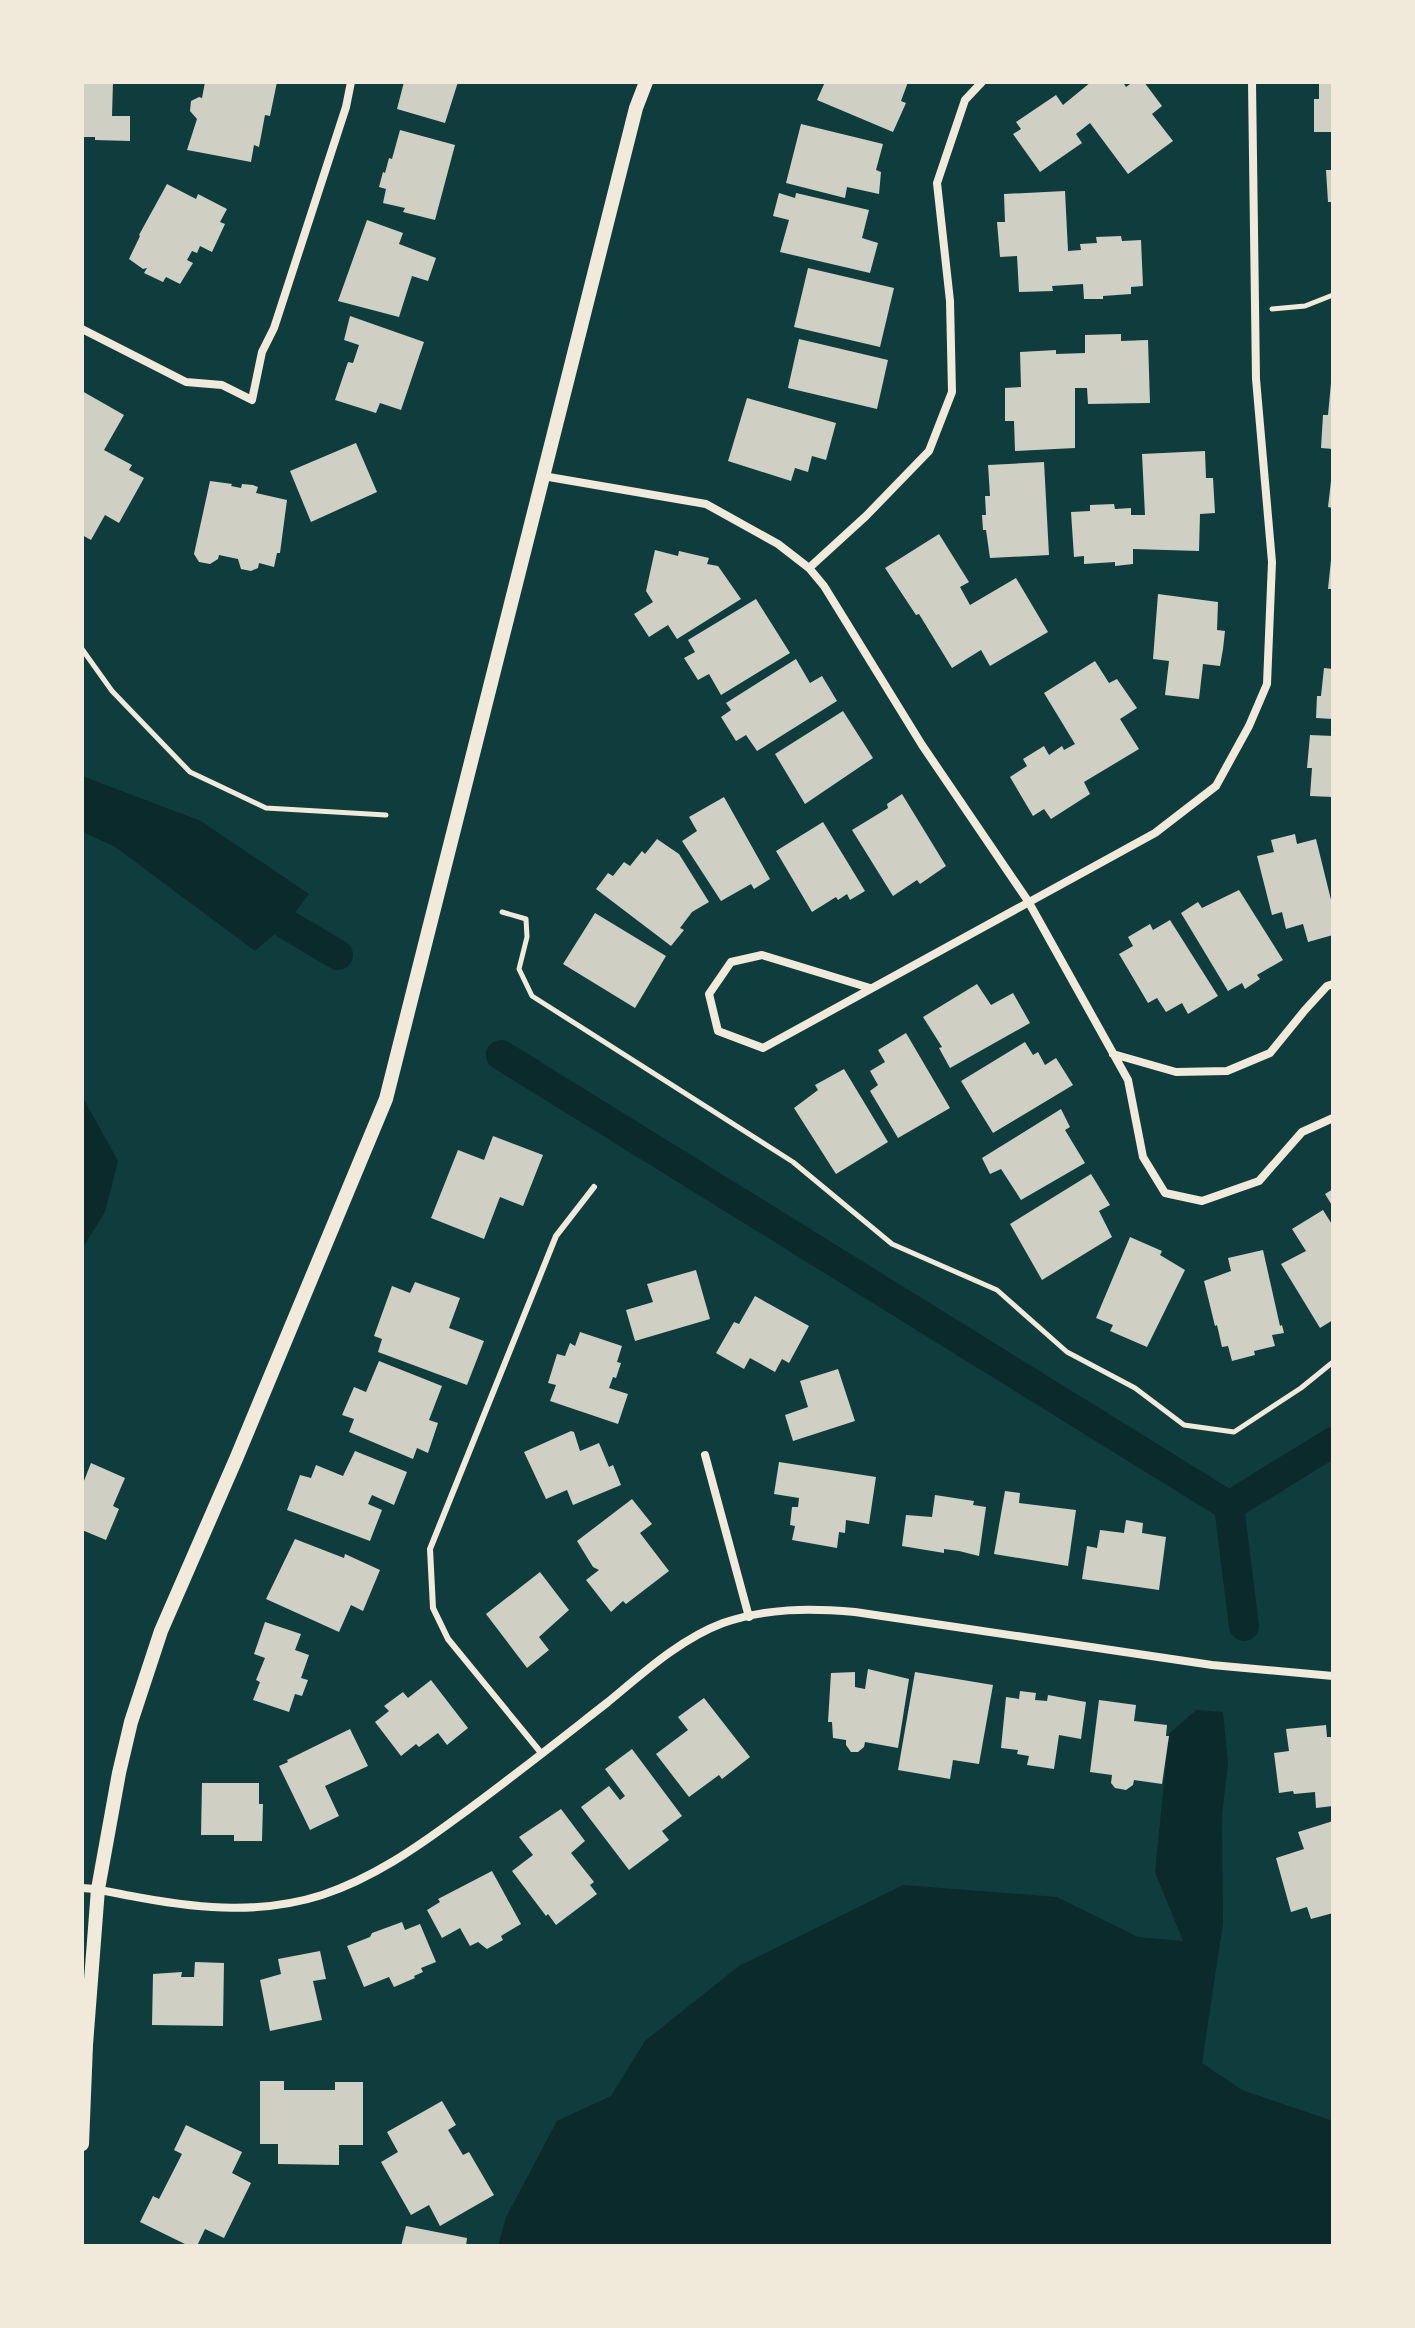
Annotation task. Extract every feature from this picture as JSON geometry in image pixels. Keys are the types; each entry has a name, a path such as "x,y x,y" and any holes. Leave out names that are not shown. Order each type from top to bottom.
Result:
{"street":[{"path":"82,329 186,382 222,385 252,400 262,352 279,313 346,107 351,82"},
{"path":"82,2144 98,1889 122,1760 145,1674 386,1099 636,108 646,82"},
{"path":"809,568 866,516 929,451 952,392 950,301 937,183 965,100 982,82"},
{"path":"870,988 762,955 731,962 709,994 718,1031 763,1048 1155,833 1216,786 1249,726 1267,684 1272,562 1256,379 1252,82"},
{"path":"543,476 706,504 778,544 809,568 824,586 922,745 1028,901 1128,1080 1143,1157 1165,1193 1202,1201 1259,1181 1302,1132 1333,1118"},
{"path":"1113,1054 1176,1072 1227,1071 1270,1053 1305,1010 1333,984"},
{"path":"705,1455 749,1617"},
{"path":"82,1888 204,1907 238,1909 320,1896 356,1882 408,1853 701,1632 749,1617 797,1609 855,1612 1212,1665 1333,1676"}],"lane":[{"path":"542,1754 448,1639 433,1608 430,1549 556,1236 594,1187"}],"path":[{"path":"1255,310 1305,306 1333,295"},
{"path":"82,649 112,691 190,772 266,808 386,815"},
{"path":"502,912 526,919 527,937 519,969 532,996 793,1162 892,1244 997,1290 1067,1352 1135,1388 1184,1425 1234,1432 1301,1388 1333,1362"}],"water":[{"path":"82,776 201,821 309,894 286,924 255,951 114,846 82,832"},
{"path":"82,1096 118,1161 105,1212 82,1249"},
{"path":"1196,1710 1223,1712 1228,1764 1222,1815 1223,1923 1202,2063 1242,2090 1333,2121 1333,2246 498,2246 506,2217 557,2121 611,2096 645,2041 739,1966 903,1885 1057,1897 1138,1937 1183,1941 1155,1872 1169,1734"}],"building":[{"path":"82,82 113,82 112,116 130,116 130,141 82,137"},
{"path":"205,82 277,82 270,116 265,115 259,147 254,145 251,162 187,150 197,119 190,111 191,101 202,98"},
{"path":"404,82 458,82 445,123 397,109"},
{"path":"825,82 908,82 901,101 906,103 893,132 817,100"},
{"path":"1091,82 1123,82 1126,87 1133,82 1144,82 1162,106 1152,114 1173,141 1128,174 1090,123 1076,134 1082,143 1040,172 1013,134 1021,129 1016,122 1056,95 1063,105"},
{"path":"1319,82 1333,82 1333,132 1314,132 1314,99 1319,99"},
{"path":"801,124 883,144 876,170 881,172 879,194 847,187 845,198 786,183"},
{"path":"400,130 455,145 435,220 383,203 386,189 379,187 389,158 392,159"},
{"path":"1326,170 1333,170 1333,202 1328,202"},
{"path":"167,184 196,199 198,194 227,209 220,222 225,224 212,252 200,246 197,253 192,251 187,260 193,263 180,284 166,277 163,282 144,273 147,268 143,269 129,259"},
{"path":"1065,191 1068,251 1081,250 1080,244 1097,243 1096,237 1121,236 1122,241 1141,240 1143,286 1131,287 1131,294 1103,296 1103,299 1084,299 1083,284 1052,286 1053,291 1019,292 1017,256 1000,257 997,222 1005,222 1004,194"},
{"path":"779,193 795,198 796,193 869,210 862,238 878,243 870,273 780,252 789,220 773,216"},
{"path":"367,220 403,233 399,244 436,258 428,281 412,276 399,317 338,301"},
{"path":"808,268 894,288 880,347 794,327"},
{"path":"350,316 424,342 401,410 380,403 376,413 335,400 348,362 353,363 359,345 344,340"},
{"path":"1121,334 1121,341 1148,340 1150,403 1088,404 1087,388 1075,388 1075,448 1015,451 1014,421 1005,421 1005,388 1021,387 1020,352 1056,350 1056,354 1085,353 1085,335"},
{"path":"799,339 888,360 877,409 788,388"},
{"path":"1331,383 1333,449 1321,448 1323,415 1328,415"},
{"path":"82,391 124,415 104,450 132,465 129,470 144,478 119,523 105,515 91,540 82,535"},
{"path":"747,398 836,423 826,460 812,456 808,472 795,468 791,481 728,461"},
{"path":"356,443 377,492 311,522 290,471"},
{"path":"1205,451 1206,478 1213,478 1215,513 1200,514 1199,551 1133,549 1133,564 1115,566 1115,562 1084,564 1084,556 1074,557 1071,512 1090,511 1090,505 1114,504 1115,509 1131,508 1131,515 1145,515 1142,454"},
{"path":"1044,462 1049,555 990,558 982,515 986,515 985,496 990,496 988,465"},
{"path":"210,481 241,488 242,484 253,485 258,487 256,493 287,500 280,553 277,553 274,567 259,563 258,568 251,571 241,569 238,559 219,555 210,564 199,562 194,554"},
{"path":"1333,481 1333,508 1328,507"},
{"path":"939,534 969,582 960,587 970,605 1016,578 1048,632 990,666 981,650 952,668 919,614 916,615 885,568"},
{"path":"655,550 678,556 679,551 709,558 707,564 718,566 741,599 677,639 668,625 649,637 634,614 653,602 646,591"},
{"path":"1331,560 1333,589 1328,589"},
{"path":"1158,594 1218,602 1217,630 1225,631 1220,666 1203,664 1199,699 1165,695 1169,661 1153,659"},
{"path":"756,599 790,653 721,695 709,674 698,680 684,658 695,652 688,640"},
{"path":"796,659 810,683 822,676 837,701 757,751 746,735 736,741 721,717 731,710 726,703"},
{"path":"1095,661 1109,683 1117,679 1137,708 1120,719 1139,749 1084,782 1090,794 1051,819 1044,809 1033,816 1010,777 1027,766 1023,759 1044,746 1049,755 1062,746 1064,750 1075,744 1044,693"},
{"path":"1324,668 1333,669 1333,719 1316,718 1317,696 1321,696"},
{"path":"843,711 873,758 805,804 775,754"},
{"path":"1310,735 1333,736 1333,797 1310,796 1312,768 1307,768"},
{"path":"902,794 946,866 920,884 917,880 893,896 852,830 888,808 887,804"},
{"path":"724,797 770,879 754,889 751,884 721,901 682,841 697,831 689,817"},
{"path":"823,822 865,891 850,900 847,894 838,900 836,897 812,912 776,851"},
{"path":"1295,834 1297,844 1316,839 1333,908 1333,935 1308,942 1303,924 1286,929 1282,912 1272,915 1257,856 1274,852 1271,840"},
{"path":"657,839 679,854 709,902 692,912 680,928 684,930 671,946 596,889 608,873 613,876 624,862 630,866"},
{"path":"1239,890 1283,960 1257,975 1260,979 1245,989 1242,983 1228,991 1181,913 1198,902 1202,908"},
{"path":"595,913 666,956 635,1008 563,964"},
{"path":"1170,920 1218,996 1188,1014 1182,1003 1166,1012 1157,998 1148,1003 1119,954 1133,946 1128,937 1150,924 1153,930"},
{"path":"977,984 991,1005 1013,993 1030,1023 950,1068 939,1048 942,1047 923,1017"},
{"path":"906,1033 950,1108 898,1138 870,1091 878,1085 870,1071 885,1062 878,1050"},
{"path":"1025,1042 1033,1055 1038,1052 1045,1065 1056,1058 1073,1085 993,1133 961,1081"},
{"path":"844,1069 888,1142 836,1174 794,1108 818,1090 815,1085"},
{"path":"1061,1109 1070,1127 1065,1130 1085,1163 1021,1200 1001,1169 990,1174 982,1158"},
{"path":"493,1136 543,1155 523,1206 500,1197 484,1239 431,1218 458,1150 484,1160"},
{"path":"1091,1174 1110,1205 1099,1211 1112,1237 1042,1280 1010,1224"},
{"path":"1333,1189 1333,1207 1325,1194"},
{"path":"1323,1210 1333,1226 1333,1320 1320,1328 1281,1264 1306,1251 1292,1229"},
{"path":"1130,1237 1162,1251 1160,1255 1185,1270 1147,1347 1110,1331 1113,1325 1096,1318"},
{"path":"1263,1250 1284,1333 1272,1335 1275,1346 1232,1361 1228,1346 1222,1347 1204,1281 1231,1271 1228,1258"},
{"path":"696,1270 710,1319 635,1341 626,1310 653,1302 647,1284"},
{"path":"415,1282 460,1298 449,1328 484,1341 467,1385 378,1352 382,1339 374,1336 392,1286 410,1293"},
{"path":"755,1296 809,1326 789,1363 782,1359 775,1372 750,1358 744,1369 716,1353 734,1322 739,1324"},
{"path":"580,1332 622,1346 617,1362 621,1363 609,1388 628,1394 618,1424 550,1401 556,1385 548,1383 557,1354 565,1356 570,1343 575,1346"},
{"path":"379,1361 442,1386 429,1420 438,1423 428,1453 417,1448 413,1459 349,1432 354,1419 342,1415 354,1387 366,1392"},
{"path":"838,1369 855,1421 793,1441 785,1415 808,1407 800,1381"},
{"path":"571,1431 580,1451 599,1443 621,1485 573,1505 567,1490 546,1499 524,1452"},
{"path":"355,1451 407,1472 394,1505 372,1495 368,1504 382,1510 370,1541 287,1510 300,1475 311,1478 316,1465 343,1476"},
{"path":"779,1462 876,1477 869,1524 846,1520 845,1533 839,1532 837,1548 792,1540 795,1526 790,1525 792,1507 798,1507 799,1498 774,1494"},
{"path":"91,1463 125,1478 113,1506 119,1509 106,1540 82,1530 82,1486"},
{"path":"1005,1491 1020,1493 1019,1503 1076,1510 1068,1566 994,1554"},
{"path":"935,1495 974,1501 973,1505 986,1507 979,1556 944,1549 944,1553 902,1546 906,1515 932,1517"},
{"path":"632,1499 652,1524 640,1533 669,1571 611,1612 586,1580 599,1570 593,1567 577,1541"},
{"path":"1126,1520 1143,1523 1142,1533 1166,1537 1159,1590 1082,1579 1087,1546 1097,1548 1100,1530 1124,1533"},
{"path":"295,1539 344,1558 345,1554 380,1570 363,1611 351,1605 339,1632 266,1599"},
{"path":"540,1572 569,1610 539,1637 549,1650 527,1668 486,1614"},
{"path":"265,1622 301,1634 295,1650 309,1655 301,1678 308,1680 302,1696 295,1694 289,1712 253,1700 260,1682 256,1680 265,1658 254,1654"},
{"path":"868,1669 909,1679 898,1748 865,1742 858,1752 851,1752 846,1740 833,1738 832,1722 828,1722 831,1673 855,1672 855,1687 865,1689"},
{"path":"915,1672 993,1685 979,1764 953,1760 950,1779 898,1770"},
{"path":"431,1680 468,1728 447,1745 438,1733 401,1756 375,1722 389,1711 384,1706 403,1692 408,1698"},
{"path":"1020,1691 1036,1693 1035,1700 1047,1701 1048,1695 1086,1702 1081,1739 1059,1735 1054,1769 1027,1765 1029,1756 1017,1754 1018,1750 1001,1748 1006,1697 1019,1699"},
{"path":"704,1698 750,1757 722,1779 719,1775 689,1797 656,1754 688,1730 678,1717"},
{"path":"1099,1700 1136,1705 1134,1721 1167,1725 1166,1736 1169,1736 1162,1784 1134,1780 1126,1790 1115,1788 1111,1783 1112,1775 1090,1772"},
{"path":"1326,1725 1333,1751 1333,1806 1316,1808 1315,1792 1279,1793 1274,1753 1289,1751 1286,1729"},
{"path":"350,1729 368,1766 325,1786 339,1816 310,1830 279,1766"},
{"path":"632,1749 682,1816 662,1831 669,1840 629,1870 581,1807 609,1786 620,1800 625,1796 605,1769"},
{"path":"202,1783 259,1783 259,1804 263,1804 262,1841 234,1841 234,1835 201,1835"},
{"path":"561,1809 585,1841 571,1853 594,1882 590,1885 597,1894 556,1925 512,1871 533,1855 519,1837"},
{"path":"1333,1821 1333,1913 1311,1919 1307,1907 1291,1912 1276,1858 1304,1849 1298,1832"},
{"path":"492,1871 521,1924 487,1949 478,1942 470,1946 460,1928 442,1938 427,1910 440,1902 438,1899"},
{"path":"402,1922 405,1930 420,1924 436,1962 421,1968 423,1972 415,1978 394,1987 389,1977 364,1987 347,1946"},
{"path":"320,1951 326,1979 313,1981 322,2020 270,2031 260,1980 281,1974 278,1959"},
{"path":"195,1962 224,1963 223,2026 152,2025 153,1974 182,1972 181,1977 194,1977"},
{"path":"260,2081 284,2081 284,2090 335,2090 335,2082 363,2082 363,2145 339,2145 339,2165 278,2164 278,2144 260,2144"},
{"path":"442,2101 456,2125 448,2130 463,2155 469,2152 494,2195 440,2226 429,2205 411,2215 381,2162 398,2152 387,2132"},
{"path":"186,2125 242,2152 232,2173 251,2183 224,2238 205,2229 197,2246 189,2246 140,2222 153,2196 159,2199 182,2154 174,2150"},
{"path":"406,2226 467,2238 466,2246 401,2246"}],"waterway":[{"path":"286,924 338,955"},
{"path":"501,1055 1229,1506"},
{"path":"1229,1506 1333,1442"},
{"path":"1229,1506 1244,1626"}]}
